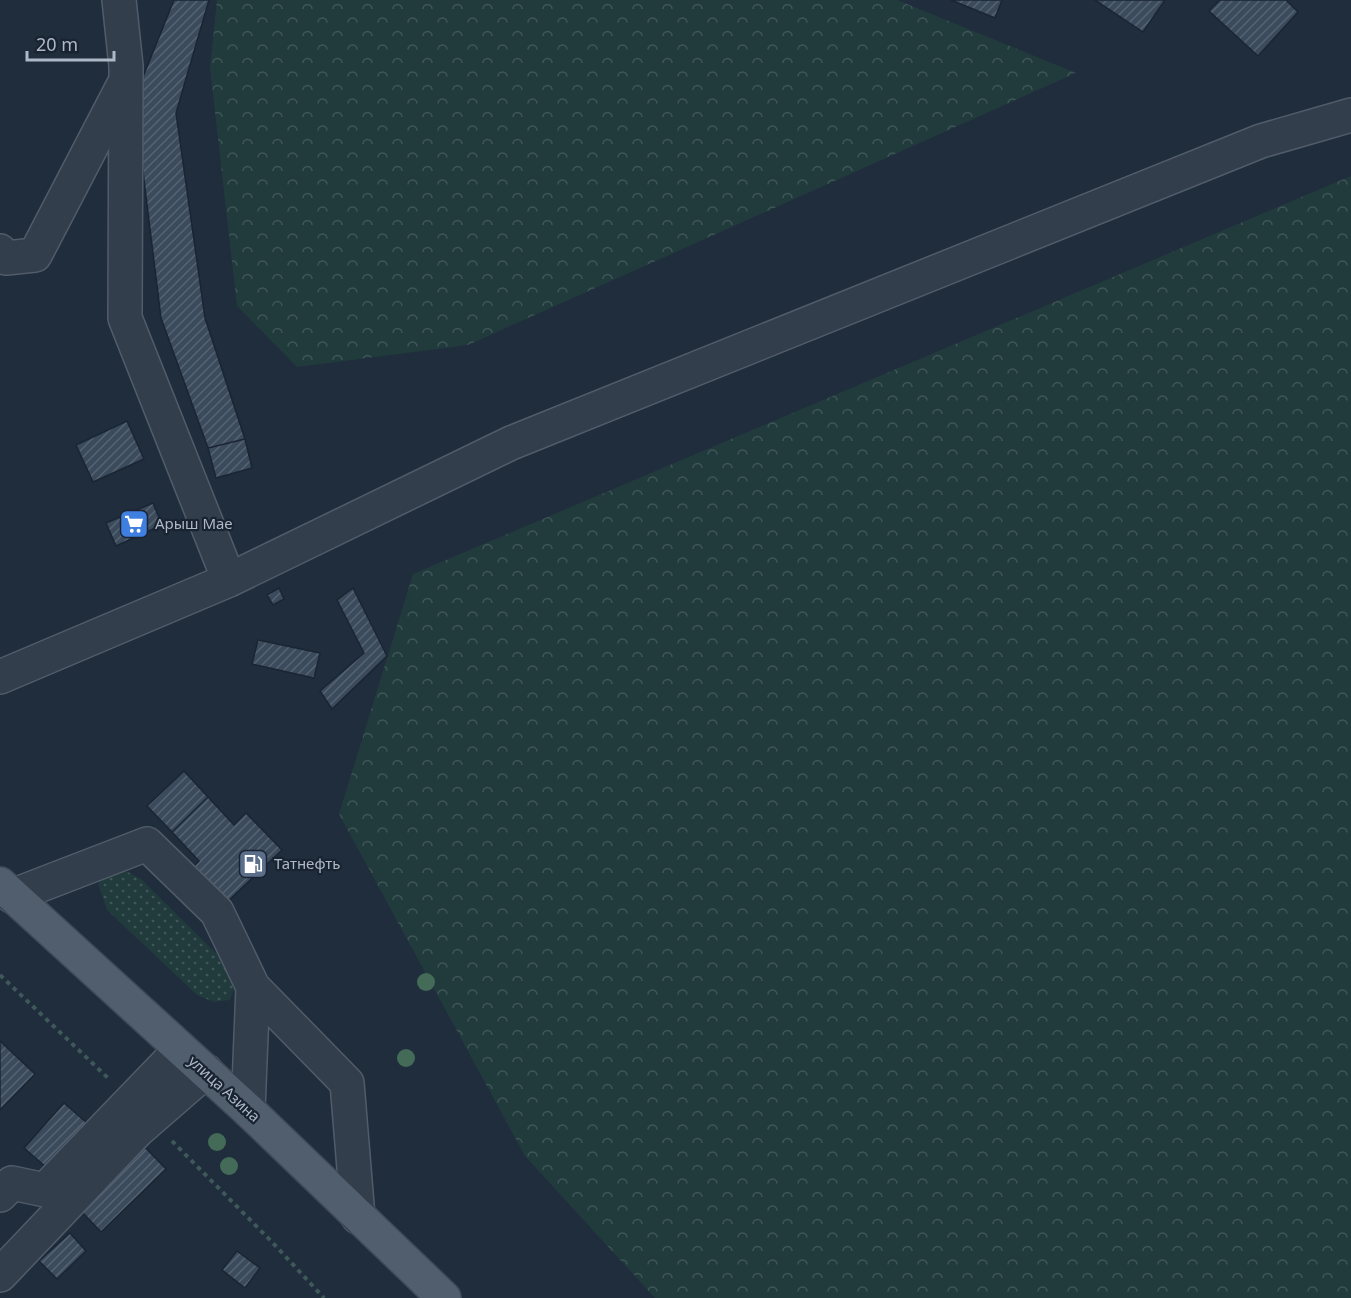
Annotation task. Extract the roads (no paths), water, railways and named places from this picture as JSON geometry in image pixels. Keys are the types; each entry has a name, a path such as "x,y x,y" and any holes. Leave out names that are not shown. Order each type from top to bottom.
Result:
{"main road":[{"name":"улица Азина","path":"6,890 248,1110 444,1298"}],"street":[{"path":"119,0 127,80 125,318 229,580"},
{"path":"0,251 6,258 35,255 127,80"},
{"path":"0,677 229,580 511,443 1261,141 1351,115"},
{"path":"6,890 147,844 217,912 253,987 347,1083 358,1217"},
{"path":"248,1110 253,987"},
{"path":"0,1195 12,1183 45,1190 181,1049"},
{"path":"0,1275 137,1131 206,1071"}],"place":[{"name":"Арыш Мае","path":"134,524"},
{"name":"Татнефть","path":"253,864"}]}
